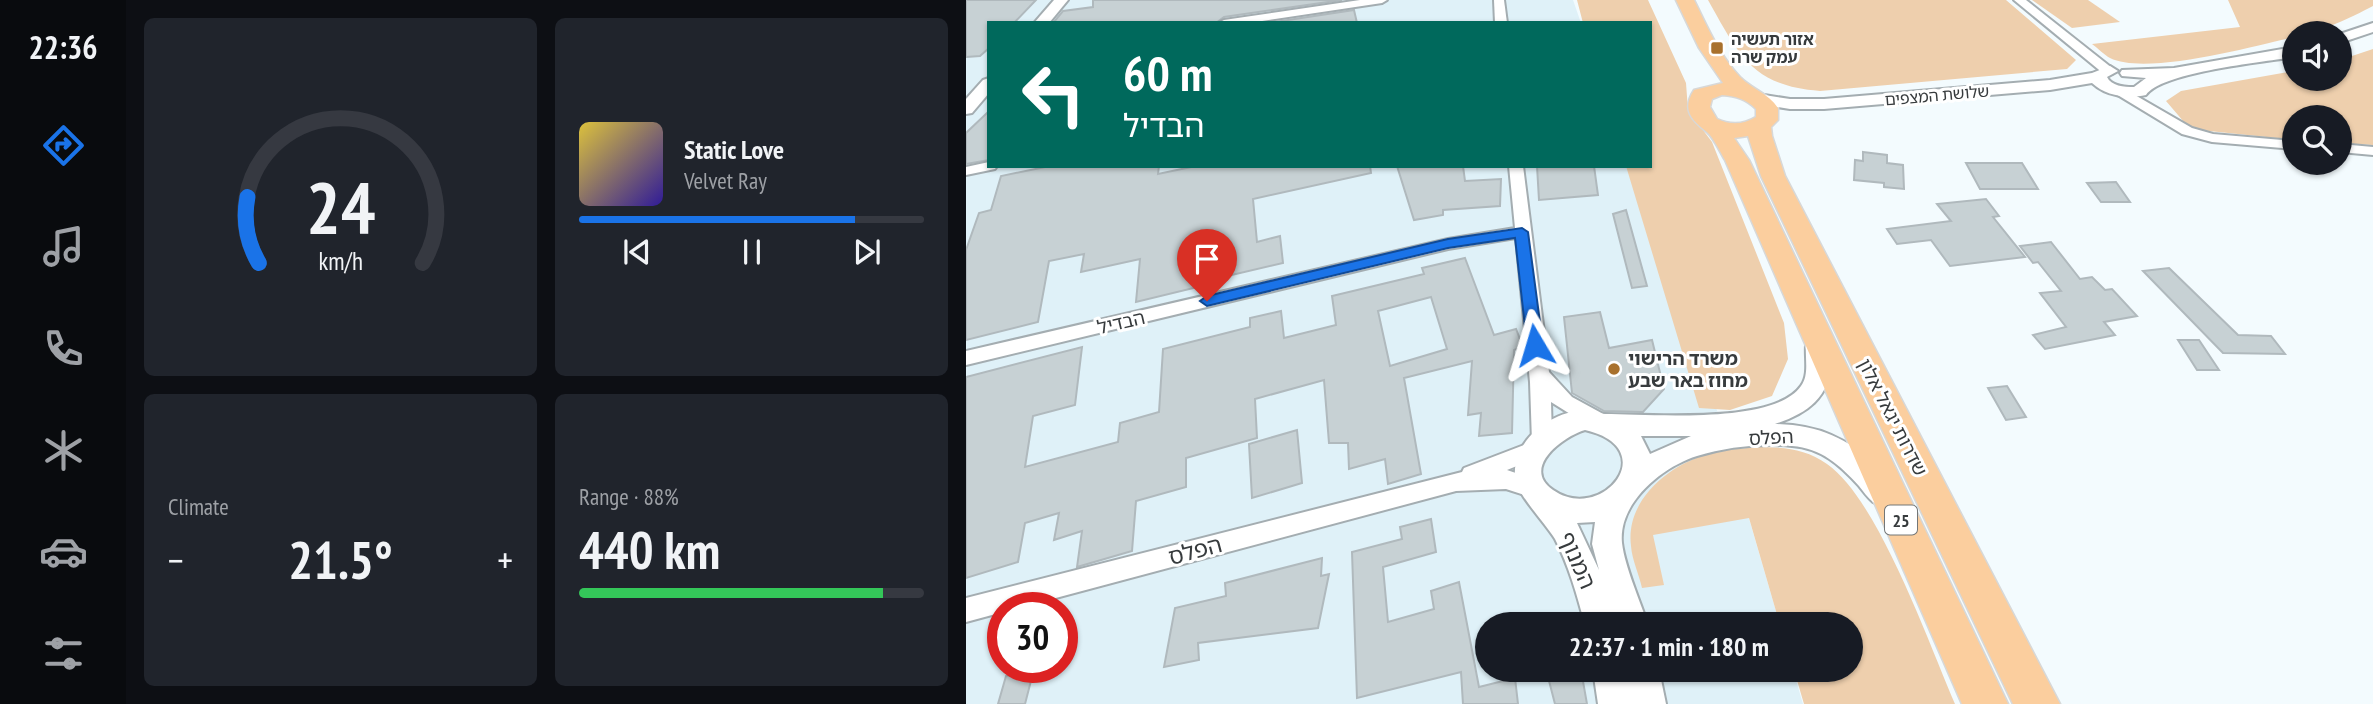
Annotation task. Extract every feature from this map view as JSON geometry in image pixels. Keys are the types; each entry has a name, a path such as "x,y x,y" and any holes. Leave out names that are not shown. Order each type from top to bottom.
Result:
{"highway":[{"path":"1664,0 1682,38"},
{"path":"1685,0 1716,62 1757,109 1736,132 1716,128"},
{"name":"25","path":"1716,128 1705,121 1699,111 1701,85 1720,89 1757,109"},
{"name":"שדרות יגאל אלון","path":"1757,109 1760,136 1773,176 2037,704"},
{"name":"שדרות יגאל אלון","path":"1716,128 1737,160 1984,704"}],"street":[{"path":"1043,21 1061,0"},
{"path":"1238,21 1382,0"},
{"path":"1499,0 1501,21"},
{"path":"2019,0 2108,81 2150,107 2165,120 2187,131 2212,138 2282,144"},
{"path":"2352,35 2373,27"},
{"path":"2108,81 2128,73 2175,73 2282,54"},
{"path":"2128,73 2144,86 2150,107"},
{"path":"2108,81 2144,86 2175,73"},
{"name":"שלושת המצפים","path":"1757,109 2108,81"},
{"path":"966,109 987,85"},
{"path":"2352,149 2373,151"},
{"path":"966,171 987,167"},
{"path":"1516,168 1538,370 1537,445"},
{"name":"הבדיל","path":"966,358 1448,244 1522,232"},
{"name":"הפלס","path":"1602,422 1630,426 1674,426 1729,422 1785,411 1800,404 1811,392 1819,360 1818,336"},
{"path":"1538,370 1548,388 1560,400 1621,430 1632,440 1638,453 1639,468 1627,490 1608,505 1583,511 1559,508 1539,495 1529,476 1528,463 1537,445 1561,425 1573,422 1602,422"},
{"name":"הפלס","path":"1627,490 1666,458 1706,442 1777,434 1802,435 1827,444 1850,459 1895,505"},
{"name":"הפלס","path":"1425,491 1509,462 1537,445"},
{"name":"הפלס","path":"966,610 1456,482 1484,479 1525,482 1539,495"},
{"name":"המנוף","path":"1627,490 1608,526 1607,544 1628,612"},
{"name":"המנוף","path":"1539,495 1564,524 1597,612"},
{"path":"1612,682 1616,704"},
{"path":"1644,682 1648,704"}],"shaded area":[{"path":"966,0 1573,0 1580,21 987,21 987,168 1632,168 1720,419 1776,612 1475,612 1475,682 1797,682 1803,704 966,704"},
{"path":"1577,0 1648,0 1686,83 1688,110 1712,142 1784,323 1788,359 1772,396 1730,410 1699,408 1627,168 1652,168 1652,21 1582,21"},
{"path":"1708,0 2006,0 2076,60 2067,69 1820,91 1797,88 1763,75 1750,64 1729,37"},
{"path":"2032,0 2088,0 2120,22 2072,28"},
{"path":"2228,0 2373,0 2373,6 2342,21 2282,21 2282,40 2200,58 2148,64 2127,63 2110,58 2092,44 2240,27"},
{"path":"2373,49 2373,145 2352,144 2352,105 2282,105 2282,139 2190,129 2166,101 2181,91 2282,73 2282,91 2352,91 2352,56"},
{"path":"1755,447 1801,452 1827,464 1846,482 1883,539 1917,611 1955,704 1804,704 1798,682 1863,682 1863,612 1776,612 1749,518 1653,535 1664,585 1642,588 1632,551 1631,529 1635,513 1643,499 1667,474 1681,465 1723,451"}],"building":[{"path":"966,0 1036,0 1016,21 987,21 987,50 980,56 966,57"},
{"path":"1093,0 1342,0 1224,17 1219,21 1055,21 1063,11 1093,7"},
{"path":"1354,10 1357,21 1281,21"},
{"path":"987,113 987,160 966,164 966,133"},
{"path":"1863,152 1887,155 1887,163 1903,165 1904,189 1884,187 1884,183 1854,180 1855,160 1863,161"},
{"path":"1966,163 2022,163 2038,189 1980,189"},
{"path":"1040,168 1159,168 1158,174 1186,168 1370,168 1371,173 1253,199 1257,242 1280,236 1283,263 1206,281 1206,285 1136,302 1140,259 1081,272 1084,254 1049,261 1038,322 966,340 966,250 979,213 991,210 1001,176"},
{"path":"1398,168 1463,168 1465,181 1501,179 1500,206 1443,210 1443,215 1414,220"},
{"path":"1537,168 1594,168 1598,195 1539,200"},
{"path":"2116,182 2130,202 2101,202 2087,183"},
{"path":"1986,199 1999,216 1993,217 2025,257 1950,266 1931,240 1897,244 1887,229 1951,221 1937,204"},
{"path":"1626,210 1647,286 1632,288 1613,214"},
{"path":"2051,242 2080,279 2092,277 2105,290 2112,289 2137,316 2104,322 2115,335 2045,349 2033,335 2066,327 2040,293 2061,291 2038,262 2033,263 2020,246"},
{"path":"1465,258 1494,335 1516,329 1523,347 1514,350 1512,433 1479,436 1481,413 1468,415 1472,361 1404,378 1421,474 1388,484 1385,459 1349,469 1348,443 1329,443 1324,380 1255,399 1257,438 1186,458 1186,487 1136,501 1132,551 1077,567 1082,531 1054,540 1059,513 1025,523 1018,562 966,578 966,377 1082,347 1075,405 1033,416 1025,467 1118,442 1120,423 1159,412 1163,349 1250,327 1250,318 1281,311 1284,338 1336,325 1332,296 1424,274 1422,268","holes":["1431,297 1447,349 1390,366 1378,311"]},
{"path":"2169,268 2238,335 2271,336 2285,354 2223,353 2143,271"},
{"name":"משרד הרישוי מחוז באר שבע","path":"1600,312 1609,348 1652,340 1664,389 1643,412 1604,411 1572,393 1564,317"},
{"path":"2178,340 2199,340 2219,370 2197,370"},
{"path":"2007,386 2026,417 2006,420 1988,388"},
{"path":"1297,430 1302,483 1252,498 1249,444"},
{"path":"1431,519 1436,552 1383,567 1388,622 1434,609 1431,591 1459,582 1475,666 1475,682 1478,682 1479,687 1499,682 1515,682 1518,704 1463,704 1461,672 1357,698 1352,552 1402,539 1400,527"},
{"path":"1322,558 1321,576 1329,574 1318,628 1198,643 1199,660 1164,667 1175,608 1226,596 1225,583"},
{"path":"1549,682 1583,682 1587,704 1555,704"},
{"path":"1004,683 1030,683 1025,704 998,704"}],"place":[{"name":"אזור תעשיה עמק שרה","path":"1717,48"},
{"name":"משרד הרישוי מחוז באר שבע","path":"1614,369"}],"route":[{"path":"1207,301 1448,244 1522,232 1535,345"}]}
